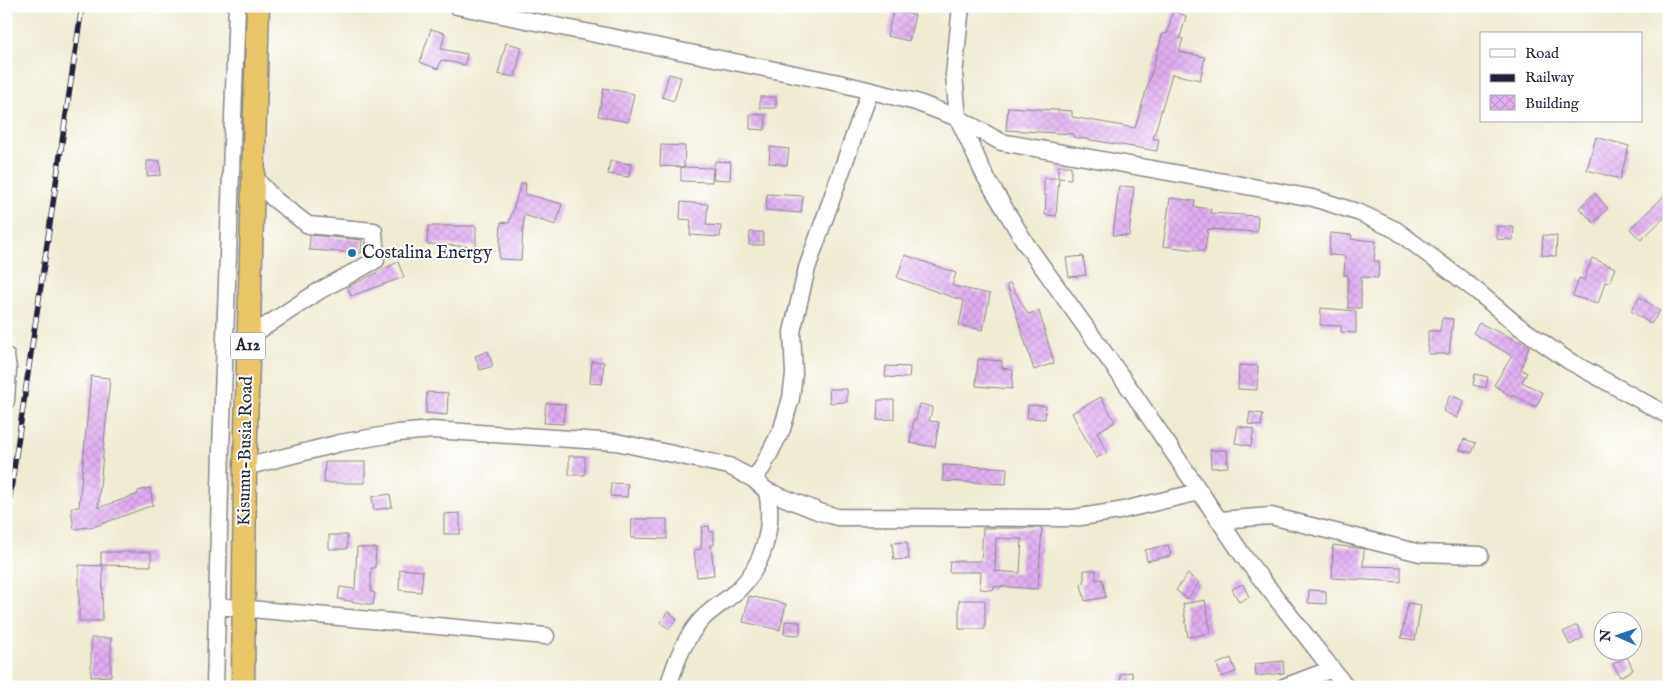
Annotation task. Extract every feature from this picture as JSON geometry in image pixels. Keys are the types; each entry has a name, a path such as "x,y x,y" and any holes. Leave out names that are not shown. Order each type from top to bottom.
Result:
{"highway":[{"name":"Kisumu-Busia Road","path":"244,687 245,467 258,6"}],"street":[{"path":"215,687 237,6"},
{"path":"457,6 916,102 958,118 1001,142 1313,198 1360,213 1396,230 1478,292 1517,325 1569,361 1669,416"},
{"path":"961,6 954,75 958,118 985,176 1026,244 1084,324 1244,558 1346,687"},
{"path":"753,478 762,468 782,428 791,398 794,374 792,332 807,268 870,91"},
{"path":"249,337 319,291 376,260 374,231 308,225 274,199 253,176"},
{"path":"6,356 8,368 6,401"},
{"path":"245,467 340,443 398,433 433,430 616,442 729,466 753,478 766,491 837,517 1074,518 1119,511 1199,492"},
{"path":"668,687 676,658 686,641 705,617 743,585 759,563 765,545 770,506 766,491"},
{"path":"1219,520 1271,516 1420,553 1480,555"},
{"path":"217,606 245,607 546,636"},
{"path":"1284,687 1332,669"}],"building":[{"path":"893,11 915,15 909,41 887,36"},
{"path":"1173,11 1186,16 1180,38 1183,39 1179,52 1205,57 1200,80 1172,74 1153,139 1159,139 1157,151 1073,137 1074,134 1006,130 1008,107 1072,111 1072,117 1135,128 1163,33 1167,34"},
{"path":"431,29 445,33 441,49 467,54 465,65 441,60 438,69 420,62"},
{"path":"506,43 522,47 515,77 498,74"},
{"path":"669,74 681,77 674,101 662,97"},
{"path":"604,88 634,94 628,122 598,116"},
{"path":"760,97 776,97 776,108 760,108"},
{"path":"750,114 766,115 765,130 750,129"},
{"path":"1596,137 1629,146 1620,179 1587,170"},
{"path":"661,145 685,146 684,167 660,166"},
{"path":"770,147 789,149 787,165 769,163"},
{"path":"147,161 160,161 161,175 147,176"},
{"path":"610,161 631,164 629,177 608,174"},
{"path":"715,161 731,162 730,180 713,179"},
{"path":"1058,166 1071,166 1071,179 1059,178 1056,216 1045,215 1046,195 1044,195 1044,178 1058,178"},
{"path":"681,167 713,168 712,182 681,181"},
{"path":"521,183 526,184 525,194 562,204 556,225 524,215 521,260 499,259 501,222 509,223"},
{"path":"1119,186 1134,187 1129,236 1113,235"},
{"path":"1669,191 1669,213 1641,240 1630,229"},
{"path":"1594,193 1608,208 1594,223 1579,208"},
{"path":"767,194 803,196 801,213 766,210"},
{"path":"1170,198 1195,201 1194,207 1211,209 1210,213 1258,216 1257,232 1208,229 1205,251 1163,246"},
{"path":"681,202 708,204 706,225 721,226 720,237 690,235 691,220 680,219"},
{"path":"428,226 476,226 476,247 427,244"},
{"path":"1497,226 1514,227 1513,240 1497,239"},
{"path":"750,232 763,232 763,245 749,245"},
{"path":"1330,233 1352,235 1351,239 1376,241 1374,261 1379,261 1378,278 1361,277 1361,308 1348,308 1348,275 1344,275 1345,256 1329,255"},
{"path":"310,235 362,240 361,253 309,250"},
{"path":"1543,235 1557,236 1556,256 1542,255"},
{"path":"905,255 956,273 952,286 990,294 983,330 959,325 964,301 897,278"},
{"path":"1083,256 1086,275 1069,277 1066,258"},
{"path":"1592,258 1615,268 1609,283 1605,282 1598,304 1573,296 1579,278 1584,280"},
{"path":"398,262 404,277 351,296 348,287"},
{"path":"1010,283 1028,314 1039,311 1054,363 1034,370 1007,285"},
{"path":"1640,297 1660,311 1651,324 1631,311"},
{"path":"1321,308 1356,311 1356,333 1341,332 1341,326 1320,325"},
{"path":"1442,318 1453,319 1449,354 1428,354 1428,331 1440,331"},
{"path":"1479,323 1529,346 1521,369 1527,373 1522,382 1543,393 1536,407 1513,395 1512,397 1494,385 1512,356 1473,333"},
{"path":"488,351 493,366 480,370 475,356"},
{"path":"978,359 1002,361 1002,368 1013,370 1012,389 976,386"},
{"path":"592,361 604,362 602,384 590,383"},
{"path":"1239,365 1258,366 1257,390 1238,389"},
{"path":"886,366 910,367 909,378 885,377"},
{"path":"1475,374 1488,377 1486,388 1473,385"},
{"path":"91,376 110,378 98,508 138,494 138,491 150,488 153,505 96,526 74,529 71,508 79,507"},
{"path":"829,389 847,389 847,402 830,403"},
{"path":"427,392 448,393 447,415 426,413"},
{"path":"1450,395 1464,401 1457,418 1443,411"},
{"path":"1101,397 1115,422 1097,432 1107,453 1096,458 1072,413"},
{"path":"878,400 894,400 894,419 877,420"},
{"path":"546,403 565,404 563,424 544,423"},
{"path":"920,404 933,407 929,421 939,422 935,447 910,443 914,419 916,419"},
{"path":"1028,405 1046,406 1045,419 1027,418"},
{"path":"1250,412 1263,414 1261,426 1248,424"},
{"path":"1238,426 1254,429 1251,446 1235,443"},
{"path":"1464,439 1476,443 1472,453 1460,450"},
{"path":"1210,450 1227,450 1228,467 1211,468"},
{"path":"569,456 585,456 585,475 569,475"},
{"path":"325,462 365,462 365,483 324,483"},
{"path":"943,465 1007,468 1006,484 943,481"},
{"path":"611,483 628,484 627,497 610,496"},
{"path":"390,494 392,507 374,510 372,497"},
{"path":"460,513 460,534 444,534 444,514"},
{"path":"632,519 667,519 667,539 631,538"},
{"path":"709,526 710,532 714,532 714,545 711,545 714,575 697,577 694,550 701,549 702,527"},
{"path":"983,528 1042,528 1038,589 994,586 993,590 980,589 981,572 949,572 950,561 981,561","holes":["996,538 1022,539 1020,573 995,571"]},
{"path":"329,535 347,535 347,549 329,549"},
{"path":"907,542 909,559 894,560 892,543"},
{"path":"1168,545 1171,556 1147,561 1145,550"},
{"path":"1333,545 1364,549 1363,566 1401,567 1401,582 1332,578"},
{"path":"357,547 376,548 375,568 371,568 371,592 375,593 373,605 338,599 340,587 355,589"},
{"path":"101,552 151,552 151,566 101,565"},
{"path":"79,565 103,566 102,621 79,621"},
{"path":"400,569 423,571 421,592 399,590"},
{"path":"1084,570 1096,570 1096,580 1102,579 1106,597 1085,601 1081,584 1084,583"},
{"path":"1188,574 1199,583 1187,599 1176,590"},
{"path":"1243,584 1249,597 1239,602 1232,589"},
{"path":"1309,590 1326,591 1326,604 1308,603"},
{"path":"749,596 786,604 780,630 743,622"},
{"path":"959,600 985,600 985,629 959,629"},
{"path":"1205,600 1211,633 1188,637 1183,604"},
{"path":"1408,603 1421,605 1415,640 1401,638"},
{"path":"668,611 677,619 669,629 660,622"},
{"path":"785,621 800,622 800,635 784,634"},
{"path":"1577,625 1583,638 1570,645 1563,632"},
{"path":"91,638 111,638 111,676 91,677"},
{"path":"1231,658 1236,672 1221,677 1217,664"},
{"path":"1621,660 1628,660 1633,670 1620,677 1613,664"},
{"path":"1283,661 1284,673 1256,676 1255,664"},
{"path":"1132,672 1133,687 1121,687 1120,674"}],"railway":[{"path":"6,523 82,6"}],"place":[{"name":"Costalina Energy","path":"352,253"}]}
